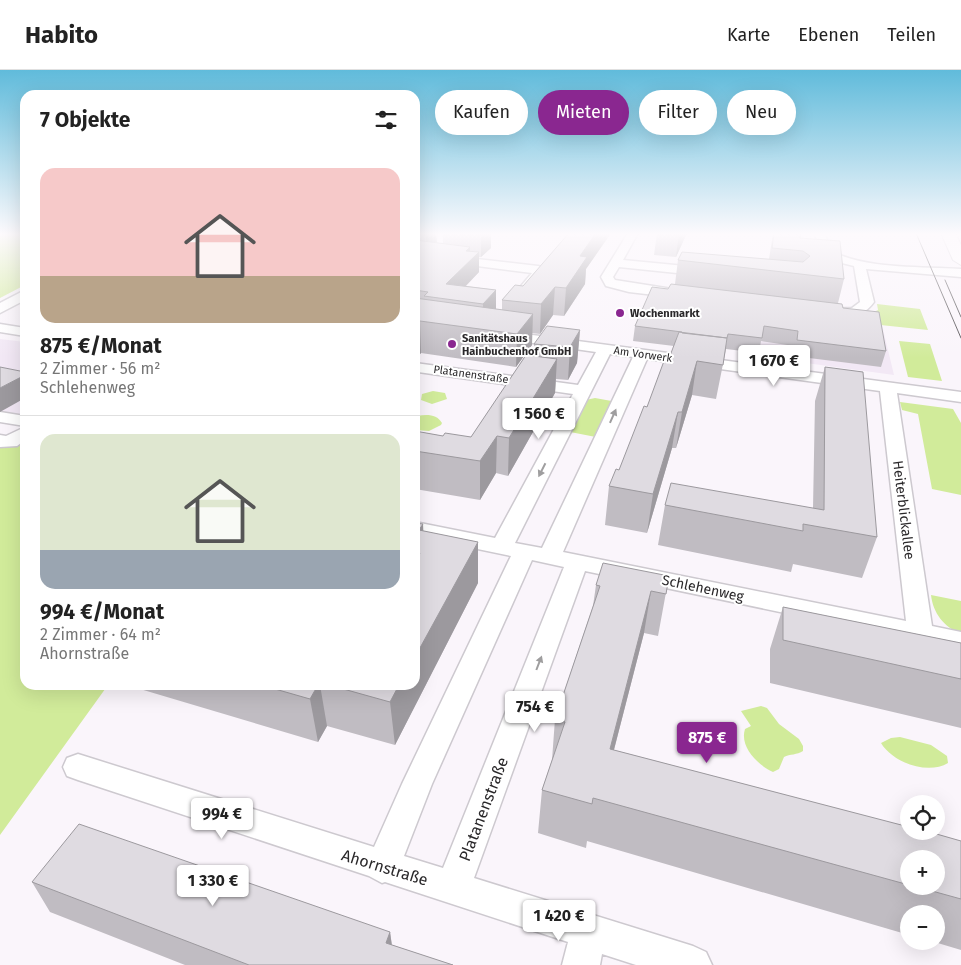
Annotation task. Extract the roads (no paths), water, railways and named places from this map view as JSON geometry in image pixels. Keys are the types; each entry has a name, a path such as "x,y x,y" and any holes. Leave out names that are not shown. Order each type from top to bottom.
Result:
{"street":[{"path":"515,301 537,275"},
{"path":"608,275 607,277 610,283 615,285 690,295"},
{"path":"816,310 859,312 867,302 861,275"},
{"path":"0,308 20,297"},
{"name":"Am Vorwerk","path":"500,320 488,333 961,397"},
{"path":"0,328 20,331"},
{"name":"Platanenstraße","path":"453,888 583,391 605,349"},
{"name":"Platanenstraße","path":"382,867 417,784 642,354"},
{"name":"Platanenstraße","path":"420,366 583,391"},
{"name":"Heiterblickallee","path":"888,387 920,632"},
{"path":"0,417 20,420"},
{"path":"0,441 10,442 20,435"},
{"name":"Schlehenweg","path":"420,530 961,641"},
{"name":"Ahornstraße","path":"78,768 382,867 453,888 585,948 692,965"}],"tram line":[{"path":"934,275 961,338"},
{"path":"945,280 961,317"}],"place":[{"name":"Wochenmarkt","path":"620,313"},
{"name":"Sanitätshaus Hainbuchenhof GmbH","path":"452,344"}]}
